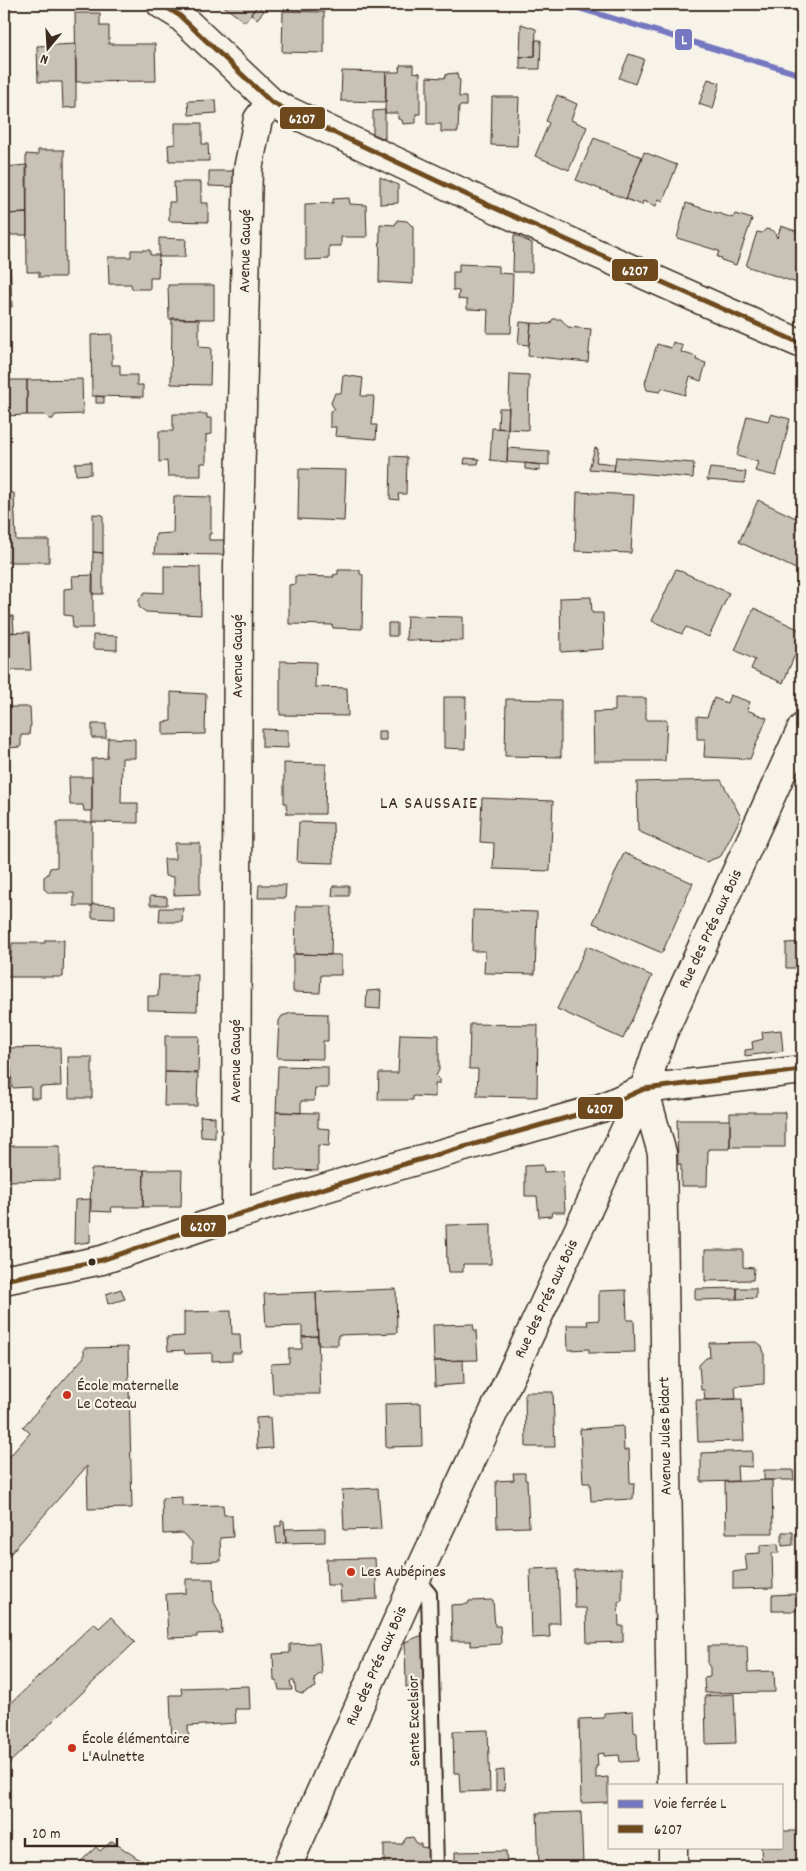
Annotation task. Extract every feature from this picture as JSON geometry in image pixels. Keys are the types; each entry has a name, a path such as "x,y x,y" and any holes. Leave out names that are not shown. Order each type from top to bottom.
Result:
{"street":[{"path":"161,4 179,15 271,102 357,145 497,209 802,344"},
{"name":"Avenue Gaugé","path":"236,1215 238,566 248,169 258,119 271,102"},
{"name":"Rue des Prés aux Bois","path":"287,1867 416,1578 543,1308 618,1142 644,1090 662,1035 802,728"},
{"path":"4,1280 102,1260 236,1215 601,1108 644,1090 802,1070"},
{"name":"Avenue Jules Bidart","path":"644,1090 662,1153 672,1784"},
{"path":"672,1848 673,1867"}],"lane":[{"name":"Sente Excelsior","path":"416,1578 429,1594 436,1867"}],"building":[{"path":"221,4 259,4 245,22"},
{"path":"257,6 264,11 257,19 251,14"},
{"path":"283,11 324,12 324,53 282,52"},
{"path":"75,13 100,13 100,26 109,26 109,44 155,44 156,81 76,82"},
{"path":"521,24 536,29 535,56 520,57"},
{"path":"535,40 541,40 540,69 520,69 520,57 535,56"},
{"path":"76,44 76,107 63,108 62,82 38,82 37,46"},
{"path":"629,54 644,59 635,84 619,78"},
{"path":"400,65 413,65 413,72 420,73 420,114 416,114 416,123 403,124 402,120 398,119 398,113 385,113 386,72 399,72"},
{"path":"342,71 386,72 386,102 341,101"},
{"path":"457,73 460,80 459,97 466,97 466,106 459,106 458,132 441,132 441,124 427,124 427,77 444,78 447,74"},
{"path":"708,79 720,83 713,109 699,104"},
{"path":"557,95 577,104 571,120 587,127 569,170 535,156 549,123 546,121"},
{"path":"492,97 519,97 517,146 491,145"},
{"path":"216,100 217,113 189,115 188,101"},
{"path":"385,110 385,139 373,134 373,111"},
{"path":"175,123 202,123 202,144 208,144 209,161 169,161 168,145 175,144"},
{"path":"594,138 642,157 626,199 576,180"},
{"path":"38,150 64,150 65,277 39,277 39,272 27,272 26,154 38,155"},
{"path":"644,152 677,165 663,201 659,199 656,206 643,201 642,205 626,199"},
{"path":"27,165 27,213 4,214 4,167"},
{"path":"209,171 236,171 236,187 209,186"},
{"path":"380,177 398,185 398,203 380,204"},
{"path":"174,182 201,182 201,203 208,203 208,222 169,221 169,202 175,202"},
{"path":"349,198 350,204 366,205 367,237 341,237 341,246 329,246 329,259 305,260 305,204 333,203 333,199"},
{"path":"686,203 733,218 735,214 752,219 736,265 717,257 719,251 677,238"},
{"path":"27,213 27,235 4,235 4,214"},
{"path":"397,220 407,221 413,226 413,284 379,282 380,224 395,225"},
{"path":"781,226 802,233 802,276 800,284 746,266 757,232 762,233 766,229 774,231 777,238"},
{"path":"4,235 9,235 12,307 4,307"},
{"path":"514,235 532,243 532,272 513,272"},
{"path":"159,238 186,239 185,257 159,257"},
{"path":"131,250 150,250 150,255 159,255 158,278 150,278 150,289 132,289 131,284 109,284 108,257 131,257"},
{"path":"459,264 499,266 499,273 513,274 511,333 487,333 488,310 467,309 467,300 458,299 459,291 453,290 453,272 459,272"},
{"path":"168,285 214,285 214,319 169,319"},
{"path":"172,318 199,319 199,347 211,348 210,385 171,384"},
{"path":"553,319 561,319 568,327 591,329 588,362 528,356 531,323 550,324"},
{"path":"520,322 531,323 529,345 518,344"},
{"path":"112,334 112,365 120,365 120,375 137,375 137,385 143,385 143,397 92,396 91,335"},
{"path":"673,342 683,346 681,352 697,357 696,360 706,363 701,381 690,377 685,395 662,388 660,392 647,390 645,383 657,344 671,348"},
{"path":"510,374 529,375 528,430 508,429"},
{"path":"343,375 363,378 361,396 374,396 372,425 377,425 376,439 335,436 336,427 330,427 330,411 335,410 331,403 335,393 341,393"},
{"path":"82,379 83,414 55,415 53,419 49,419 45,415 27,415 27,380"},
{"path":"4,380 27,380 27,415 4,416"},
{"path":"96,396 104,397 104,403 96,403"},
{"path":"499,408 509,408 508,429 498,428"},
{"path":"173,414 207,414 207,418 212,418 212,434 206,435 206,463 201,463 201,476 168,476 167,461 159,462 159,431 173,431"},
{"path":"771,414 790,419 776,476 755,471 758,462 737,456 747,416 768,421"},
{"path":"492,428 508,429 507,462 490,460"},
{"path":"508,448 549,451 549,465 507,462"},
{"path":"595,448 598,449 596,462 615,464 614,471 589,469"},
{"path":"391,456 407,457 406,494 398,494 399,500 390,499"},
{"path":"616,457 694,463 693,478 614,471"},
{"path":"465,458 479,459 478,464 464,464"},
{"path":"91,462 91,474 76,475 75,463"},
{"path":"525,463 540,465 540,471 525,469"},
{"path":"710,468 746,472 744,483 707,480"},
{"path":"299,469 346,470 344,521 298,519"},
{"path":"577,492 634,495 631,553 575,551"},
{"path":"4,493 14,493 16,540 49,540 49,562 4,562"},
{"path":"174,496 211,497 211,534 209,534 209,540 229,540 229,555 154,554 156,534 173,533"},
{"path":"758,500 802,521 802,555 798,565 802,567 800,571 739,542"},
{"path":"93,514 103,515 103,553 93,552"},
{"path":"93,552 103,553 103,594 92,594"},
{"path":"164,566 200,567 201,615 146,612 139,607 139,600 145,592 164,593"},
{"path":"676,569 729,593 709,637 686,627 682,634 652,621"},
{"path":"338,570 360,570 360,574 363,575 362,629 333,628 332,625 289,624 289,585 295,584 295,576 334,577 333,575 338,574"},
{"path":"93,575 93,628 73,628 72,616 64,615 64,589 73,588 72,576"},
{"path":"591,597 592,613 603,613 604,649 561,652 560,598"},
{"path":"754,608 802,631 802,638 783,683 751,669 755,660 735,650"},
{"path":"13,616 14,632 4,633 4,617"},
{"path":"407,616 463,617 463,641 406,640"},
{"path":"388,623 397,623 397,636 388,636"},
{"path":"29,632 31,670 4,670 4,633"},
{"path":"93,635 117,636 117,650 93,649"},
{"path":"280,661 316,662 315,687 347,688 348,716 280,715"},
{"path":"171,692 206,694 205,734 163,735 163,722 171,721"},
{"path":"730,695 750,702 747,710 767,718 750,759 704,757 705,739 697,739 697,716 707,717 714,698 727,703"},
{"path":"444,697 466,697 465,749 444,748"},
{"path":"615,698 646,698 646,720 667,720 665,761 594,761 593,712 615,711"},
{"path":"506,699 561,700 561,757 505,756"},
{"path":"4,707 30,707 31,726 29,735 21,735 21,747 4,748"},
{"path":"92,724 106,724 106,738 92,738"},
{"path":"262,729 288,730 288,748 262,747"},
{"path":"378,731 386,731 386,740 378,740"},
{"path":"108,738 135,739 135,758 122,758 121,803 138,803 138,823 92,822 92,759 107,758"},
{"path":"284,763 326,764 325,814 287,814 286,803 284,803"},
{"path":"69,777 92,777 92,811 84,811 83,805 70,805"},
{"path":"721,780 741,817 721,856 706,862 638,831 637,782"},
{"path":"482,798 553,801 550,871 493,869 494,843 480,842"},
{"path":"57,822 92,822 92,906 74,906 74,893 49,893 44,889 44,877 48,874 50,868 57,867"},
{"path":"299,822 333,823 334,863 297,862"},
{"path":"175,843 200,843 200,894 174,895 174,877 165,876 164,859 175,859"},
{"path":"624,853 693,883 662,953 593,923"},
{"path":"259,885 286,885 285,898 258,898"},
{"path":"333,886 349,886 349,896 332,896"},
{"path":"150,896 167,897 167,905 150,905"},
{"path":"92,904 115,905 115,919 92,918"},
{"path":"296,906 332,906 331,955 295,954"},
{"path":"160,908 183,908 182,922 159,922"},
{"path":"473,910 537,912 535,974 484,973 485,951 472,951"},
{"path":"45,940 64,940 63,977 4,977 4,957 11,957 12,943 45,943"},
{"path":"802,942 802,968 786,968 786,943"},
{"path":"587,946 652,976 623,1039 557,1009"},
{"path":"293,954 341,955 341,975 321,975 320,993 293,992"},
{"path":"159,975 198,975 197,1011 148,1010 148,996 158,996"},
{"path":"381,990 380,1009 366,1008 367,991"},
{"path":"291,1013 328,1014 328,1041 323,1041 323,1059 277,1058 279,1021 282,1016"},
{"path":"470,1024 538,1025 537,1097 477,1096 478,1069 469,1069"},
{"path":"781,1030 783,1051 745,1056 745,1050 753,1049 752,1042 763,1039 762,1032"},
{"path":"400,1034 439,1035 439,1070 436,1076 439,1079 439,1084 435,1084 435,1097 413,1096 413,1100 378,1100 379,1073 398,1073"},
{"path":"165,1036 199,1036 198,1073 165,1072"},
{"path":"60,1047 61,1086 40,1087 40,1098 31,1098 31,1087 12,1088 11,1068 6,1067 5,1048"},
{"path":"68,1057 92,1057 92,1098 69,1098"},
{"path":"278,1066 328,1067 328,1088 315,1088 314,1101 301,1101 301,1113 276,1112"},
{"path":"165,1072 198,1073 197,1106 164,1106"},
{"path":"276,1112 318,1113 318,1128 330,1129 329,1146 318,1145 318,1171 275,1169"},
{"path":"785,1112 785,1147 730,1147 730,1113"},
{"path":"200,1116 215,1117 215,1138 201,1137"},
{"path":"677,1120 730,1120 730,1149 708,1149 707,1186 681,1186 681,1165 678,1164"},
{"path":"4,1146 60,1146 60,1180 4,1181"},
{"path":"543,1165 544,1172 563,1171 565,1212 552,1212 551,1216 539,1217 537,1196 525,1196 525,1166"},
{"path":"91,1169 144,1170 143,1207 111,1207 112,1212 90,1211"},
{"path":"144,1170 182,1170 181,1207 143,1207"},
{"path":"91,1199 90,1242 74,1244 75,1200"},
{"path":"491,1224 491,1264 463,1264 463,1272 449,1272 446,1225"},
{"path":"705,1250 743,1250 743,1267 754,1268 753,1280 705,1281"},
{"path":"737,1288 737,1299 695,1300 695,1289"},
{"path":"737,1288 756,1288 756,1298 737,1299"},
{"path":"121,1289 125,1299 108,1304 106,1294"},
{"path":"396,1289 397,1333 338,1335 338,1345 318,1345 316,1292"},
{"path":"626,1290 627,1320 634,1320 635,1352 589,1353 589,1349 568,1350 567,1325 588,1325 587,1321 599,1320 599,1291"},
{"path":"316,1292 318,1336 302,1337 302,1326 266,1327 264,1294"},
{"path":"231,1311 232,1334 240,1334 241,1353 232,1353 232,1360 212,1361 212,1353 185,1354 184,1350 168,1351 167,1337 184,1336 184,1312"},
{"path":"473,1324 474,1330 476,1330 478,1360 434,1361 433,1325"},
{"path":"318,1336 320,1394 273,1394 271,1364 289,1363 289,1349 302,1349 302,1337"},
{"path":"757,1342 762,1346 764,1353 764,1384 735,1386 736,1399 705,1400 704,1390 701,1390 699,1365 706,1358 710,1357 709,1343"},
{"name":"École maternelle Le Coteau","path":"128,1347 132,1508 88,1509 87,1466 4,1561 4,1463 30,1433 23,1427 84,1357 84,1348"},
{"path":"463,1360 464,1384 435,1386 434,1361"},
{"path":"525,1392 553,1392 555,1447 526,1447"},
{"path":"742,1399 744,1441 698,1442 696,1400"},
{"path":"799,1399 802,1399 802,1416 800,1416"},
{"path":"421,1403 422,1446 386,1447 385,1404"},
{"path":"270,1417 272,1448 257,1449 256,1418"},
{"path":"623,1426 624,1451 629,1449 630,1483 634,1483 633,1499 591,1501 590,1483 583,1483 580,1429"},
{"path":"752,1451 752,1467 737,1466 738,1481 701,1482 701,1453"},
{"path":"764,1470 793,1470 794,1480 764,1480"},
{"path":"513,1473 525,1473 529,1527 497,1528 496,1481 514,1480"},
{"path":"772,1480 773,1533 726,1533 725,1482"},
{"path":"378,1488 381,1529 344,1530 342,1490"},
{"path":"182,1497 182,1506 223,1505 224,1515 232,1515 233,1537 220,1538 221,1561 192,1562 192,1542 182,1533 163,1534 162,1498"},
{"path":"281,1521 284,1521 286,1543 277,1544 275,1526 281,1526"},
{"path":"325,1528 325,1542 286,1543 285,1529"},
{"path":"782,1532 793,1532 793,1545 782,1546"},
{"path":"778,1544 779,1553 772,1553 773,1588 733,1589 733,1572 747,1570 745,1554 760,1553 760,1545"},
{"name":"Les Aubépines","path":"375,1558 377,1599 341,1601 340,1585 327,1585 326,1559"},
{"path":"558,1568 560,1623 549,1623 550,1637 532,1638 530,1569"},
{"path":"622,1568 622,1601 618,1602 619,1626 623,1626 623,1642 587,1643 586,1608 575,1608 574,1570"},
{"path":"186,1579 213,1579 214,1602 221,1615 222,1633 197,1634 197,1637 168,1638 166,1594 186,1593"},
{"path":"797,1594 797,1611 772,1611 772,1595"},
{"path":"493,1600 495,1626 500,1626 501,1644 471,1646 471,1641 452,1641 451,1605 468,1604 469,1601"},
{"path":"111,1617 135,1642 4,1768 4,1710 94,1623 99,1628"},
{"path":"425,1634 426,1687 406,1687 405,1642"},
{"path":"319,1643 322,1674 314,1679 316,1687 302,1694 296,1692 294,1681 290,1681 292,1690 279,1690 277,1681 274,1681 273,1654 290,1653 290,1644"},
{"path":"708,1646 747,1646 748,1672 774,1671 775,1692 705,1693 704,1678 710,1677"},
{"path":"249,1686 250,1709 235,1709 236,1723 188,1726 189,1742 172,1743 170,1695 182,1695 181,1688"},
{"path":"734,1694 736,1743 706,1744 705,1696"},
{"path":"633,1711 634,1732 637,1733 638,1761 620,1762 619,1755 604,1756 604,1753 597,1754 596,1778 608,1777 608,1802 581,1803 579,1719 604,1718 604,1713"},
{"path":"488,1730 490,1791 460,1792 459,1773 454,1773 453,1731"},
{"path":"800,1733 802,1733 802,1765"},
{"path":"504,1770 505,1790 496,1791 496,1771"},
{"path":"581,1812 583,1865 539,1867 537,1813"},
{"path":"784,1831 801,1831 802,1867 762,1867 761,1848 784,1848"},
{"path":"413,1837 417,1844 421,1844 421,1847 431,1848 431,1867 384,1867 384,1844 402,1844 406,1838"},
{"path":"112,1841 140,1860 133,1867 75,1867 96,1847 100,1851"},
{"path":"506,1851 507,1867 455,1867 455,1852"},
{"path":"455,1863 455,1867 441,1867 441,1864"}],"rail line":[{"name":"L","path":"565,4 802,75"}],"transit line":[{"name":"6207","path":"161,4 179,15 271,102 286,110 497,209 802,344"},
{"name":"6207","path":"4,1280 102,1260 236,1215 401,1165 601,1108 644,1089 802,1070"}],"place":[{"name":"École maternelle Le Coteau","path":"67,1395"},
{"name":"Les Aubépines","path":"351,1572"},
{"name":"École élémentaire L'Aulnette","path":"72,1748"}],"district":[{"name":"LA SAUSSAIE","path":"429,804"}]}
